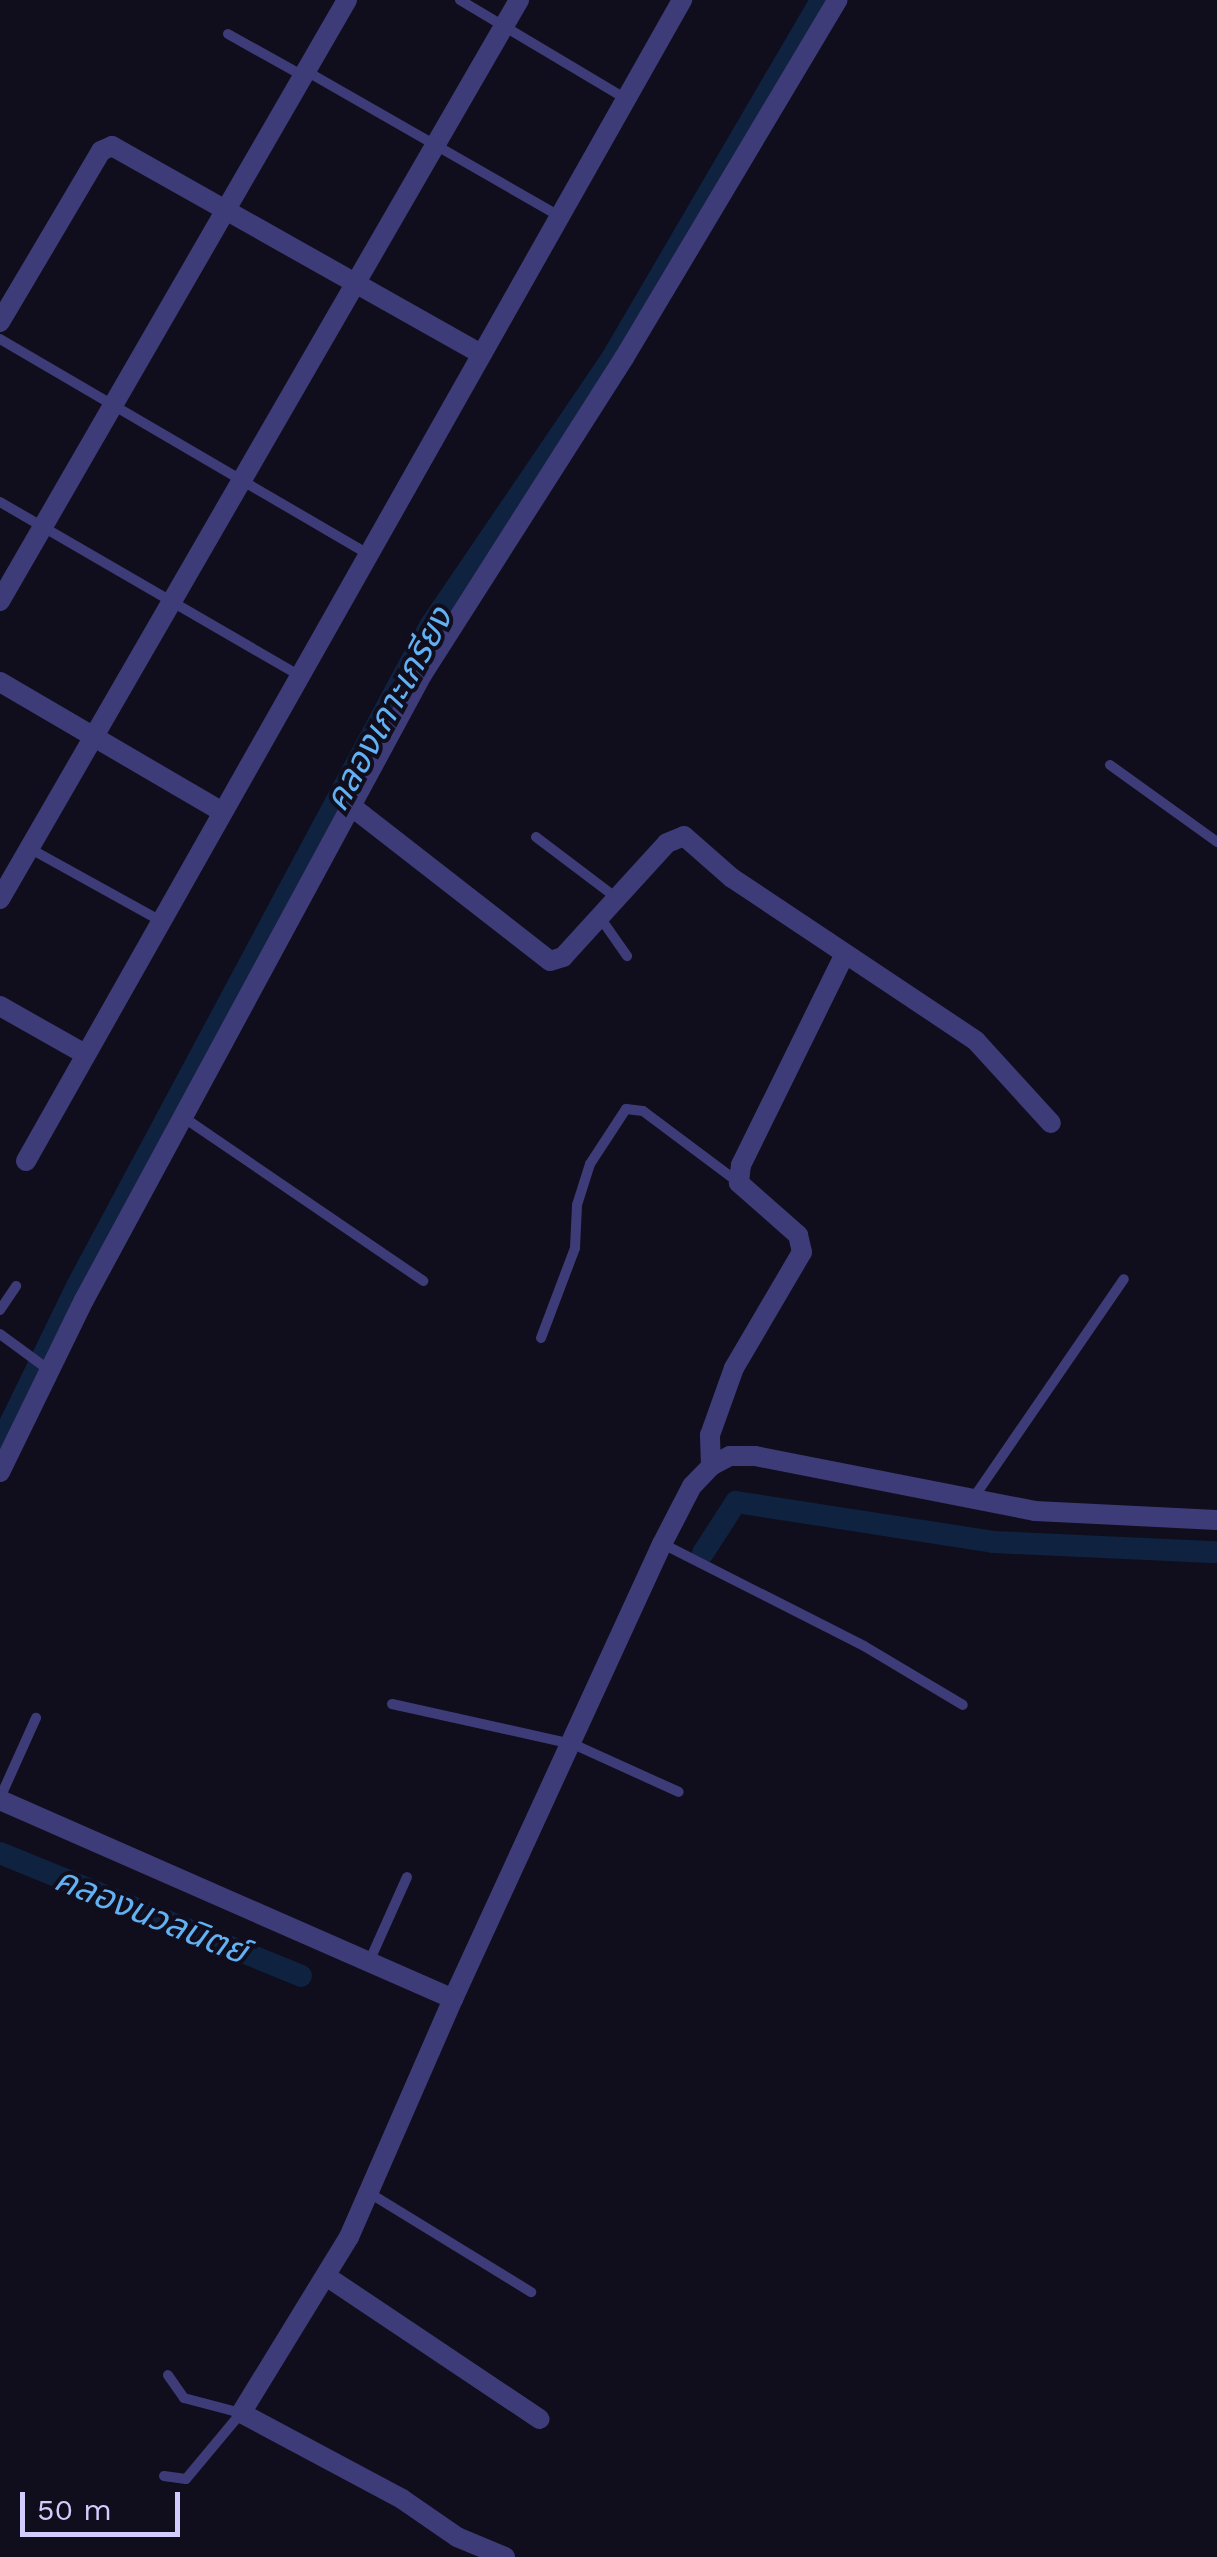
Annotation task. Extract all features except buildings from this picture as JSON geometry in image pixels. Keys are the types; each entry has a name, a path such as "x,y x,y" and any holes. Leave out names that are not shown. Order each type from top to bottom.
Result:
{"street":[{"path":"0,601 346,0"},
{"path":"0,899 519,0"},
{"path":"26,1161 83,1053 682,0"},
{"path":"0,1472 47,1368 468,597 624,358 837,0"},
{"path":"0,322 100,151 122,148 480,353"},
{"path":"0,682 221,810"},
{"path":"352,806 550,961 558,962 667,842 684,836 844,956 908,990 976,1041 1051,1123"},
{"path":"711,1466 710,1435 734,1368 802,1252 798,1234 739,1183 740,1165 844,956"},
{"path":"0,1006 83,1053"},
{"path":"505,2557 457,2537 402,2499 241,2413 326,2276 371,2194 453,1998 692,1486 711,1466 730,1456 755,1456 972,1500 1121,1518 1217,1520"},
{"path":"0,1799 453,1998"},
{"path":"326,2276 540,2419"}],"lane":[{"path":"460,0 626,99"},
{"path":"228,34 558,216"},
{"path":"0,338 366,553"},
{"path":"0,502 298,675"},
{"path":"1110,765 1217,842"},
{"path":"536,837 614,896"},
{"path":"29,848 159,920"},
{"path":"598,915 627,956"},
{"path":"541,1338 575,1248 577,1205 590,1164 626,1110 643,1111 739,1183"},
{"path":"183,1118 423,1282"},
{"path":"972,1500 1124,1279"},
{"path":"1,1306 16,1286"},
{"path":"0,1334 47,1368"},
{"path":"662,1544 864,1646 963,1705"},
{"path":"392,1704 573,1744 679,1792"},
{"path":"0,1799 36,1718"},
{"path":"369,1962 407,1876"},
{"path":"371,2194 532,2292"},
{"path":"164,2476 186,2479 241,2413 184,2398 168,2375"}],"waterway":[{"name":"คลองเกาะเกรียง","path":"0,1444 77,1286 430,626 612,358 821,0"},
{"path":"703,1553 736,1502 993,1542 1217,1552"},
{"name":"คลองนวลนิตย์","path":"0,1853 301,1976"}]}
